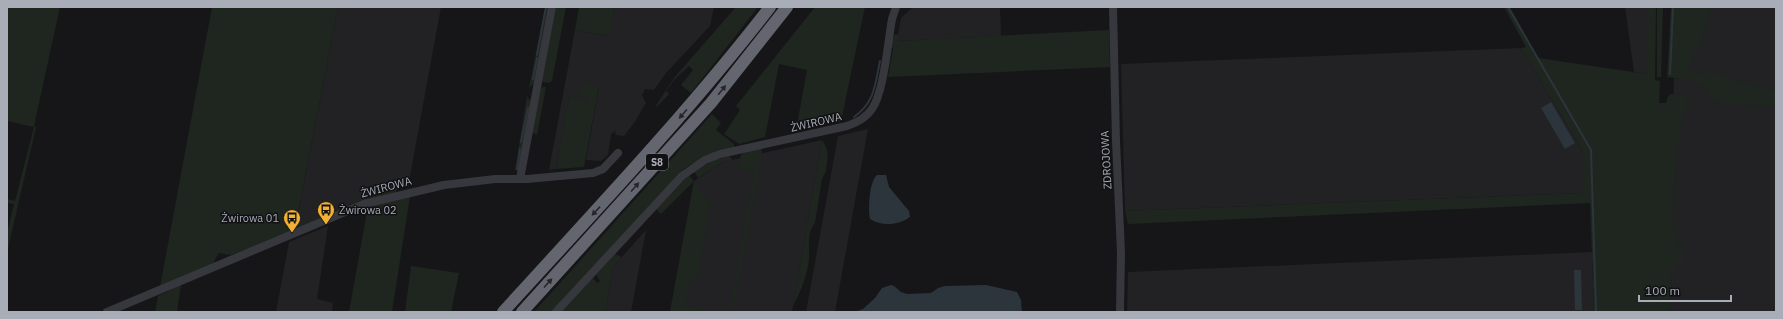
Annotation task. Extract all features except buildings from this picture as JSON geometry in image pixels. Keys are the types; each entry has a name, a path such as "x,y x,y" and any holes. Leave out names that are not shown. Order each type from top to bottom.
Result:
{"highway":[{"name":"S8","path":"503,312 622,183 700,95 770,7"},
{"name":"S8","path":"522,312 711,103 787,7"}],"street":[{"path":"520,179 552,7"},
{"name":"ŻWIROWA","path":"556,312 682,176 705,160 720,154 847,126 864,117 872,109 879,95 892,19 896,7"},
{"name":"ZDROJOWA","path":"1113,7 1116,140 1121,247 1120,312"},
{"name":"ŻWIROWA","path":"107,312 364,204 444,185 495,179 520,179 596,172 603,169 618,153"}],"shaded area":[{"path":"7,7 60,7 34,126 36,127 7,253 7,232 14,204 7,203 7,199 15,201 34,127 7,121"},
{"path":"212,7 338,7 295,228 349,205 396,189 397,190 395,194 231,255 219,253 212,265 160,287"},
{"path":"338,7 441,7 408,187 399,187 396,190 349,205 295,229"},
{"path":"545,7 548,7 535,82 529,88"},
{"path":"556,7 566,7 552,81 549,83 542,82"},
{"path":"579,7 614,7 609,36 575,30"},
{"path":"614,7 714,7 710,26 665,74 654,90 645,89 642,95 646,103 634,123 624,136 615,135 616,131 611,134 608,155 601,161 586,160 599,87 590,97 589,101 569,98 556,169 549,170 575,30 608,36"},
{"path":"736,7 758,7 691,93 681,85 693,70 689,66 675,79 666,91 669,94 658,106 655,107 674,78"},
{"path":"815,7 865,7 841,121 796,130 807,70 779,64 765,137 739,144 724,134 740,110 736,106"},
{"path":"913,7 1000,7 1001,36 897,41 901,18"},
{"path":"1504,7 1510,7 1538,58 1647,74 1647,7 1656,7 1655,80 1660,81 1659,103 1666,103 1668,96 1672,94 1685,96 1689,103 1681,121 1680,147 1676,147 1672,228 1677,229 1676,246 1682,246 1684,248 1683,262 1676,262 1675,269 1671,269 1669,312 1594,312 1590,203 1128,224 1125,211 1583,193 1583,152 1521,48 1526,47"},
{"path":"1625,7 1647,7 1647,74 1634,72"},
{"path":"1657,7 1663,7 1661,77 1657,77"},
{"path":"1671,7 1711,7 1699,51 1694,53 1689,71 1708,75 1709,71 1725,76 1725,78 1776,91 1776,107 1717,103 1710,98 1710,91 1705,91 1694,81 1667,77"},
{"path":"1701,7 1776,7 1776,312 1666,312 1674,78 1683,79"},
{"path":"1109,30 1110,67 888,77 893,48 890,47 894,35 898,34 898,41"},
{"path":"1521,48 1583,152 1583,193 1125,211 1121,64"},
{"path":"580,83 599,86 584,167 556,169 569,97 589,101 589,97 578,95"},
{"path":"546,87 537,135 532,132 541,88"},
{"path":"527,96 531,102 518,171 515,170"},
{"path":"1551,102 1575,143 1565,149 1541,108"},
{"path":"712,114 721,123 716,130 734,144 734,147 718,150 685,168 551,312 534,312"},
{"path":"868,129 835,312 806,312 838,136"},
{"path":"822,140 792,312 670,312 694,181 723,162"},
{"path":"822,140 828,154 826,171 822,179 815,223 809,236 809,259 807,271 793,306"},
{"path":"761,149 762,153 733,312 730,312 754,172 740,169 739,173 737,171 742,154 748,151"},
{"path":"730,156 732,160 723,162 698,178 694,171 715,160"},
{"path":"689,175 694,181 661,214 656,209"},
{"path":"877,175 886,175 889,187 909,211 910,217 906,220 885,224 875,222 870,219 869,203 871,189 874,178"},
{"path":"694,181 711,203 697,280 690,283 685,306 715,312 670,312"},
{"path":"410,196 392,312 349,312 368,206"},
{"path":"328,226 317,299 333,303 332,312 276,312 289,242"},
{"path":"646,230 631,312 605,312 613,267"},
{"path":"1592,252 1594,312 1127,312 1128,272"},
{"path":"615,254 622,257 613,267 605,312 561,312 593,278 597,283 600,281 596,275"},
{"path":"411,266 459,273 451,312 405,312"},
{"path":"1574,270 1581,270 1582,310 1575,310"},
{"path":"181,285 177,312 155,312 158,296"},
{"path":"891,285 907,294 931,293 938,288 945,286 986,285 1017,292 1021,300 1022,312 854,312 863,309 875,298 882,288"}],"waterway":[{"path":"537,55 546,7"},
{"path":"1508,7 1591,150 1596,312"},
{"path":"1670,74 1673,7"},
{"path":"533,79 537,58"},
{"path":"854,117 861,111 870,99 875,85 880,61"},
{"path":"521,142 528,108"},
{"path":"517,169 520,149"}],"place":[{"name":"Żwirowa 02","path":"326,225"},
{"name":"Żwirowa 01","path":"292,233"}]}
